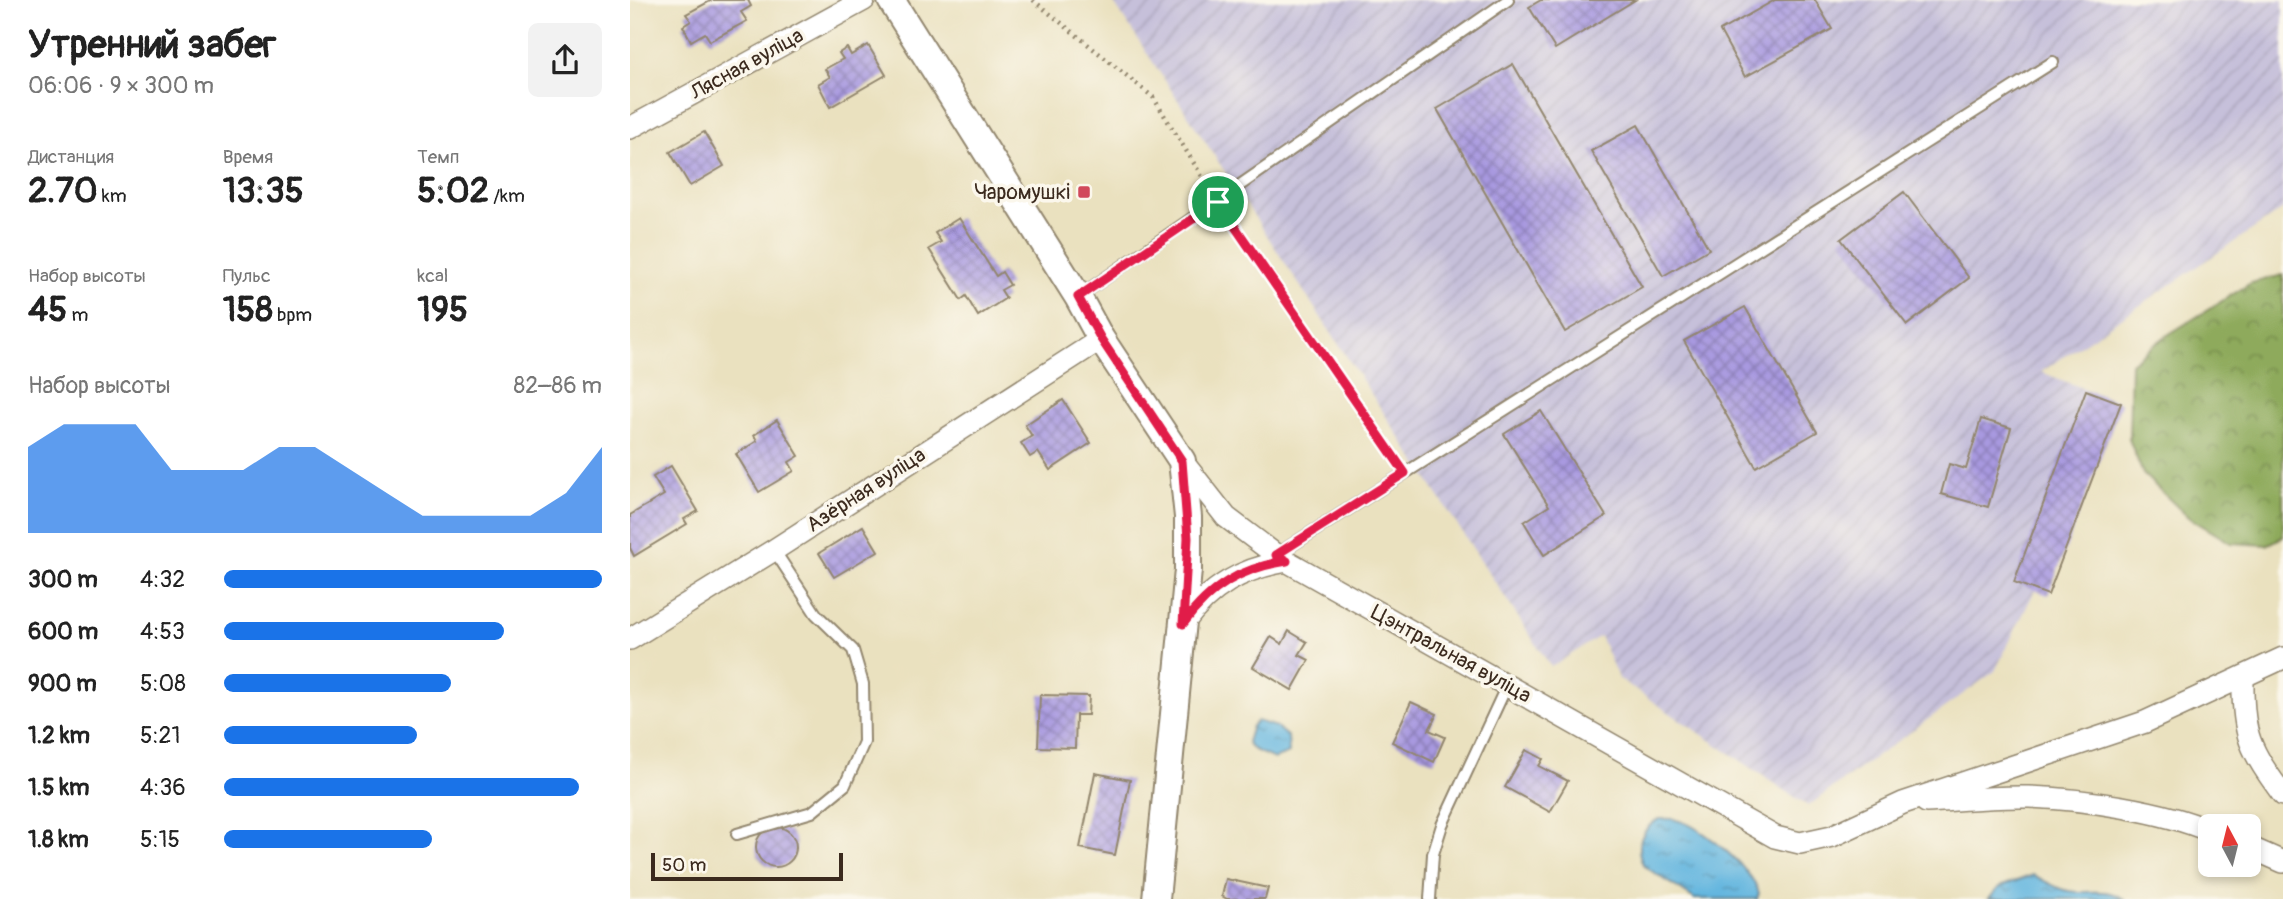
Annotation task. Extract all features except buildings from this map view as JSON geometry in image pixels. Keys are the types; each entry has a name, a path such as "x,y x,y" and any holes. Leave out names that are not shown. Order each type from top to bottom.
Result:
{"street":[{"name":"Лясная вуліца","path":"630,128 864,0"},
{"name":"Цэнтральная вуліца","path":"891,0 1078,297 1101,339 1182,461 1226,517 1281,558 1775,836 1800,843 1832,836 1903,803 2145,722 2243,679 2283,658"},
{"name":"Азёрная вуліца","path":"630,639 774,550 1101,339"},
{"name":"Цэнтральная вуліца","path":"1156,899 1183,624 1188,528 1182,461"},
{"path":"1183,624 1206,596 1233,576 1281,558"},
{"path":"2243,679 2242,720 2249,745 2283,795"},
{"path":"1903,803 2029,797 2110,807 2198,826"},
{"path":"2261,852 2283,862"}],"lane":[{"path":"1078,297 1508,0"},
{"path":"1281,558 1405,473 2053,62"},
{"path":"737,834 811,812 845,785 864,742 863,684 853,650 816,614 774,550"},
{"path":"1430,899 1433,854 1442,825 1507,685"}],"path":[{"path":"1033,0 1153,96 1218,202 1405,473"}],"shaded area":[{"path":"1112,0 2283,0 2283,209 2041,372 2121,403 2048,595 2035,590 1995,671 1808,806 1618,678 1600,636 1551,667"}],"green space":[{"path":"2283,275 2283,537 2267,545 2231,543 2188,517 2143,474 2129,439 2131,363 2166,336 2251,283"}],"water":[{"path":"1257,721 1276,727 1288,737 1289,753 1274,759 1252,749 1247,742 1252,726"},
{"path":"1659,819 1672,819 1687,824 1712,839 1746,872 1759,893 1757,899 1695,899 1644,866 1639,852 1641,839 1648,828"},
{"path":"2033,875 2064,890 2110,893 2124,899 1989,899 1999,887"}],"place":[{"name":"Чаромушкі","path":"1084,192"}],"route":[{"path":"1218,202 1405,473 1276,555 1287,561 1244,571 1224,582 1206,596 1183,624 1188,570 1188,517 1182,461 1101,339 1078,297 1218,202"}]}
